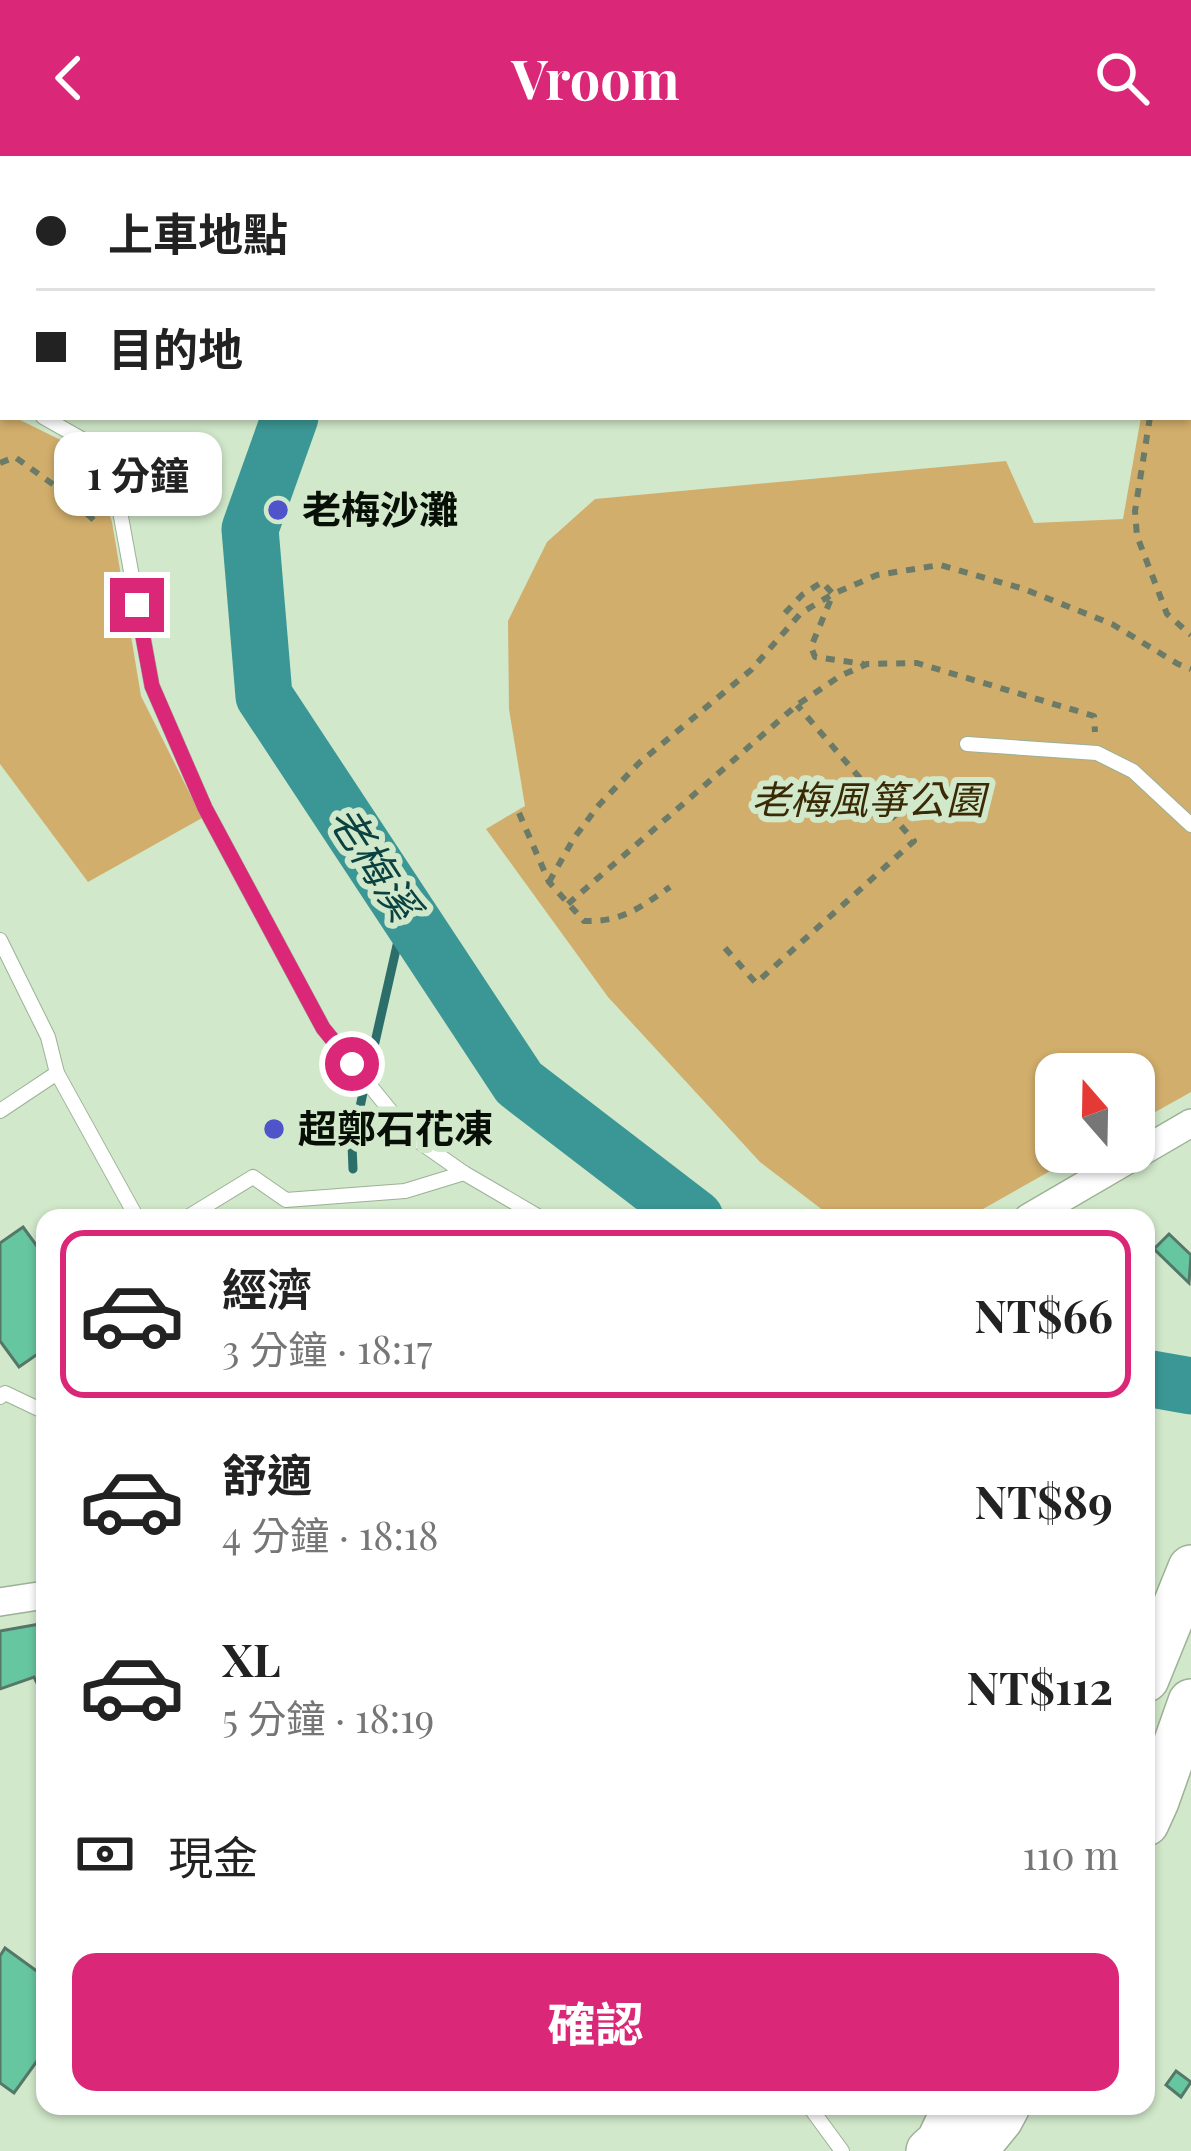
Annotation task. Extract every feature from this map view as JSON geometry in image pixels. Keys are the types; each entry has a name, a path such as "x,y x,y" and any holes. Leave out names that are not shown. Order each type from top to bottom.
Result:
{"main road":[{"path":"1155,1657 1191,1568"},
{"path":"1155,1804 1191,1702"},
{"path":"929,2151 939,2142 952,2115"},
{"path":"974,2151 1002,2115"}],"street":[{"path":"1043,1209 1191,1123"},
{"path":"0,1601 36,1595"}],"lane":[{"path":"48,420 96,447 115,484 152,686 205,808 323,1028 411,1136 526,1209"},
{"path":"967,745 1096,753 1133,771 1191,825"},
{"path":"0,940 48,1037 57,1073 132,1209"},
{"path":"0,1111 57,1073"},
{"path":"201,1209 253,1177 286,1200 405,1191 464,1173"},
{"path":"2,1391 36,1408"},
{"path":"816,2115 842,2151"}],"path":[{"path":"1150,420 1135,511 1137,536 1167,614 1191,635"},
{"path":"0,463 15,457 65,493 107,533"},
{"path":"549,882 598,805 639,763 752,670 801,613 877,575 940,565 1024,589 1112,624 1191,669"},
{"path":"784,613 822,582 833,594"},
{"path":"833,594 811,647 815,657 866,664 917,663 1094,716 1096,753"},
{"path":"568,904 797,705 866,664"},
{"path":"725,948 756,983 914,841 797,705"},
{"path":"519,813 549,882 584,921 610,922 670,887"}],"green space":[{"path":"0,420 20,420 87,453 112,522 141,696 202,818 88,882 0,764"},
{"name":"老梅風箏公園","path":"1140,420 1191,420 1191,1092 1155,1112 1155,1053 1035,1053 1035,1173 1047,1173 983,1209 821,1209 760,1162 608,997 486,829 525,806 509,709 508,621 547,542 595,499 1006,461 1034,523 1123,519"}],"building":[{"path":"23,1227 36,1245 36,1355 19,1367 0,1341 0,1243"},
{"path":"1169,1234 1191,1255 1189,1283 1155,1250"},
{"path":"36,1625 36,1681 34,1677 0,1689 0,1631"},
{"path":"5,1948 36,1970 36,2062 14,2093 0,2083 0,1956"},
{"path":"1176,2071 1191,2082 1181,2097 1166,2085"}],"waterway":[{"name":"老梅溪","path":"289,420 250,529 264,696 519,1083 683,1209"},
{"path":"373,1051 405,910"},
{"path":"353,1169 352,1145 364,1088"},
{"name":"老梅溪","path":"1155,1380 1191,1386"}],"place":[{"name":"老梅沙灘","path":"278,510"},
{"name":"超鄭石花凍","path":"274,1129"}],"route":[{"path":"137,605 152,686 205,808 323,1028 352,1064"}]}
